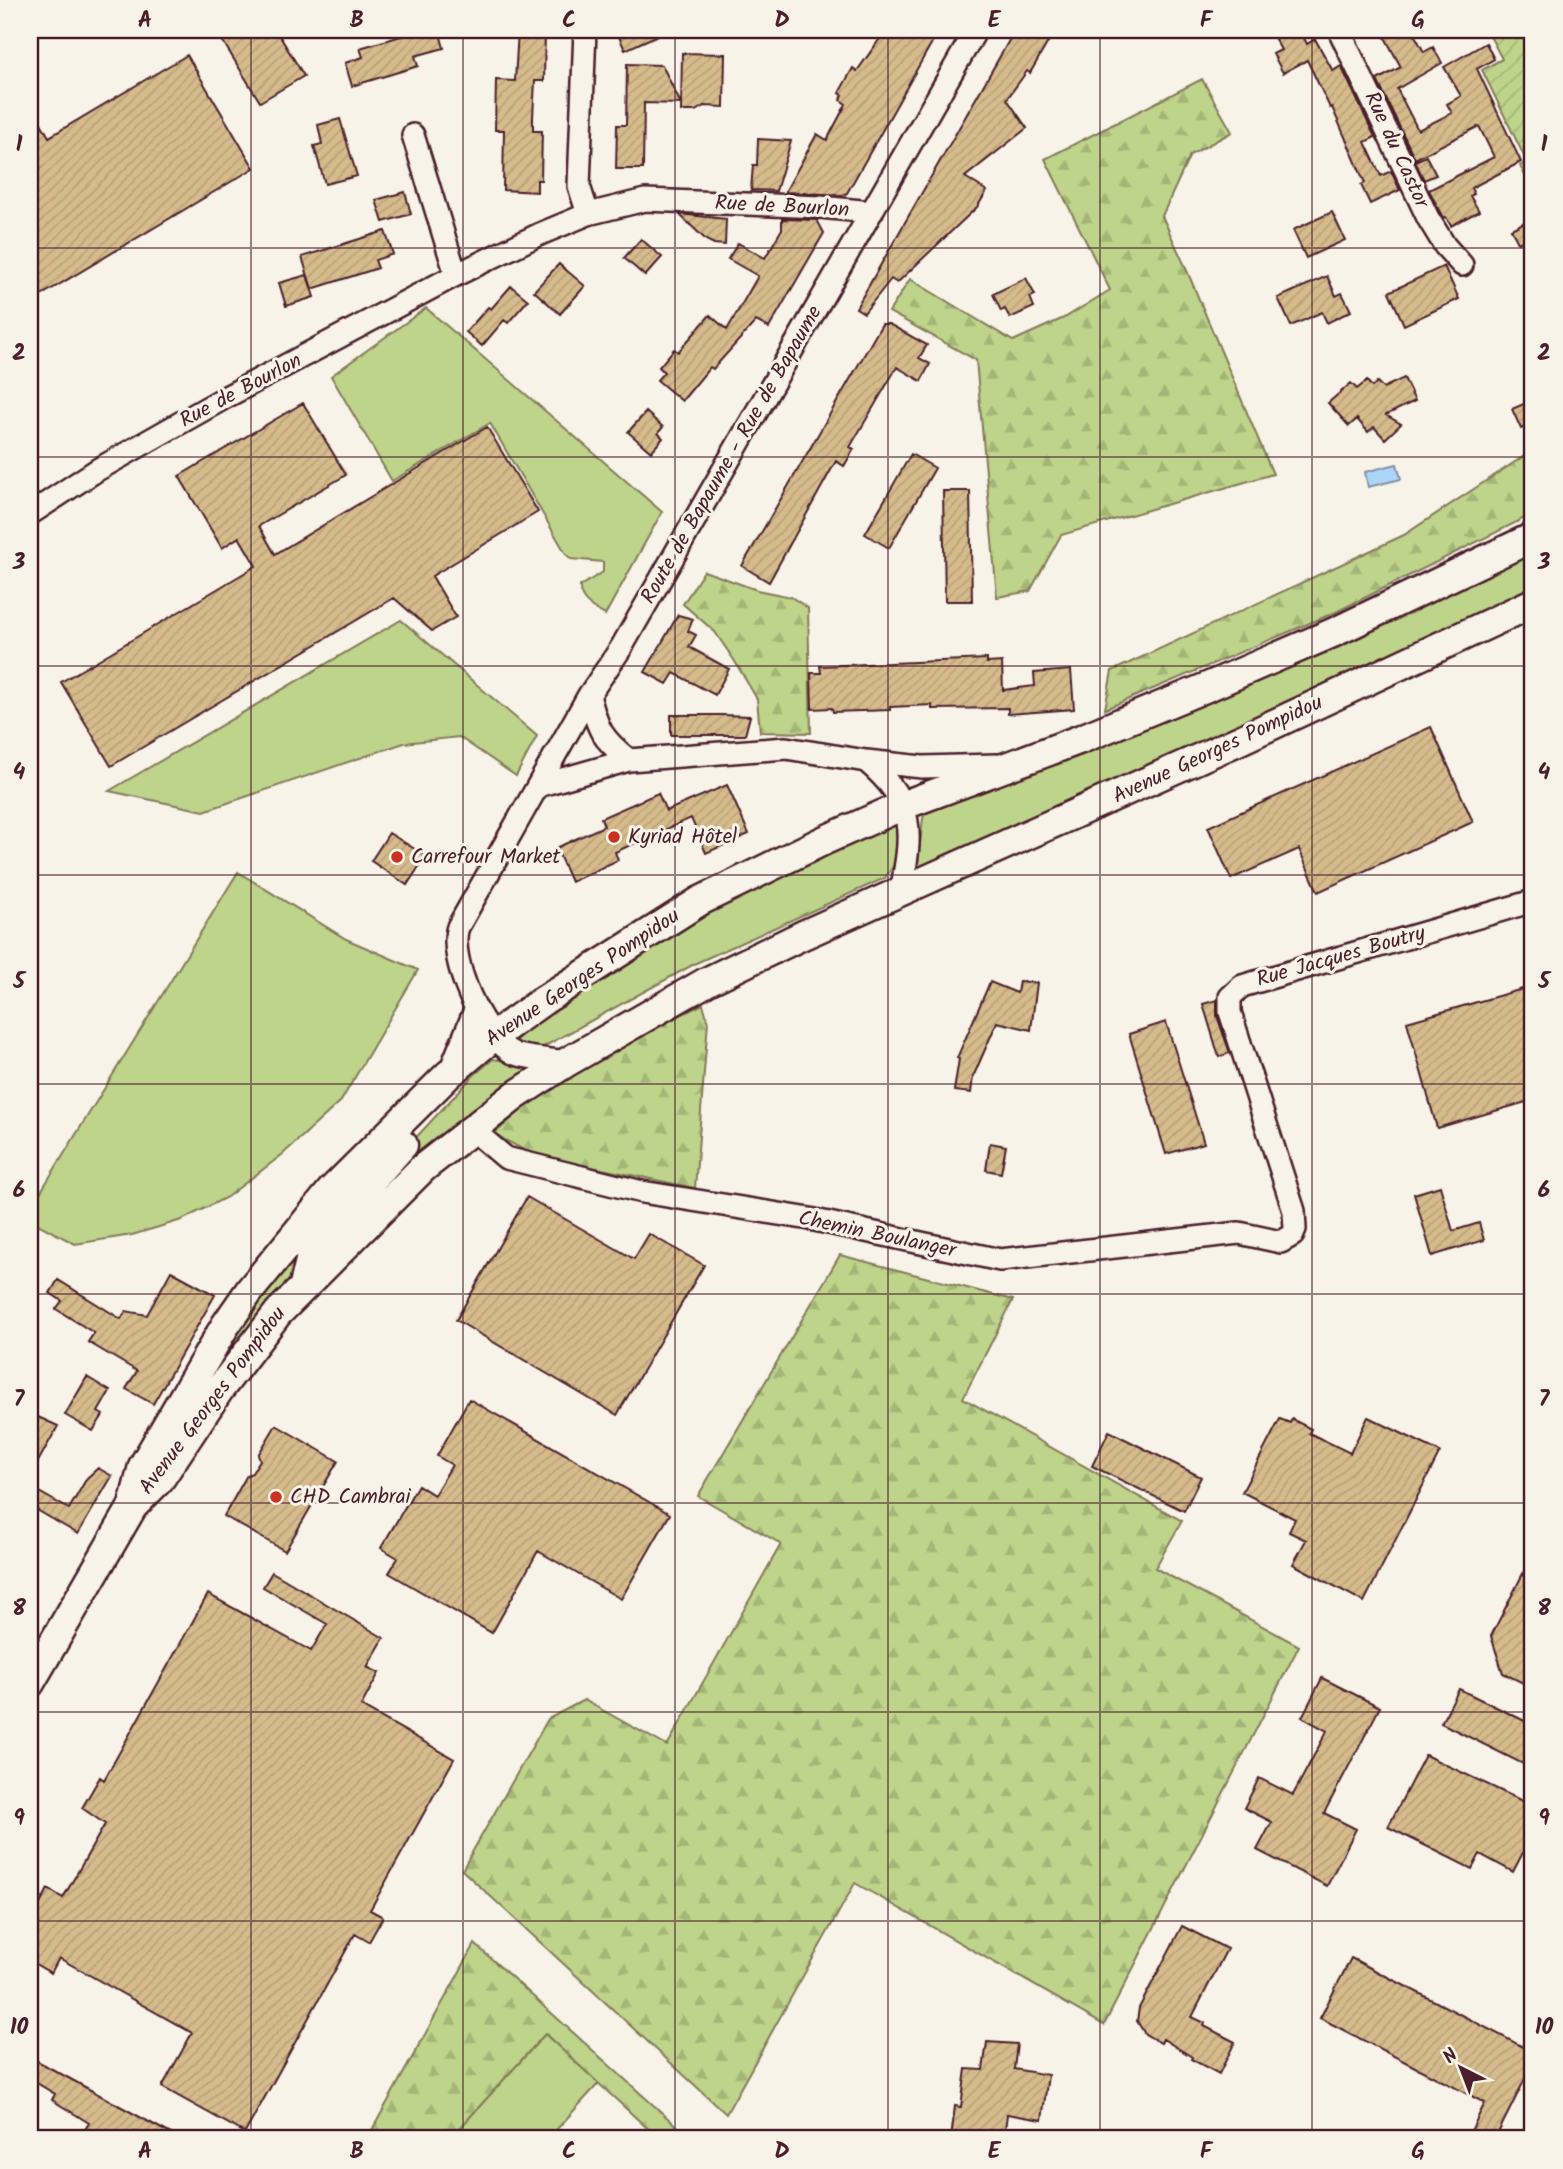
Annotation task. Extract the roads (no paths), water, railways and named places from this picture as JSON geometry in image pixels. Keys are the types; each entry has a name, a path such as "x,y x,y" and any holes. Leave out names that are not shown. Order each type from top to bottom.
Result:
{"main road":[{"name":"Avenue Georges Pompidou","path":"133,1506 143,1466 225,1326 250,1290 332,1191 447,1075 495,1035 595,966 700,901 825,840 904,805 1081,739 1337,631 1533,537"},
{"name":"Avenue Georges Pompidou","path":"133,1506 160,1479 219,1391 278,1313 304,1285 423,1168 516,1095 567,1062 708,981 803,935 1228,746 1533,603"},
{"path":"304,1285 314,1244 405,1143 447,1075"},
{"path":"30,1683 133,1506"}],"street":[{"path":"584,30 579,187 588,214"},
{"name":"Route de Bapaume - Rue de Bapaume","path":"475,1010 454,946 455,935 467,909 589,695 628,636 976,30"},
{"name":"Rue du Castor","path":"1339,30 1428,218 1445,246 1462,265"},
{"path":"413,135 456,275"},
{"name":"Rue de Bourlon","path":"30,514 97,470 456,275 588,214 645,200 820,207 872,212"},
{"path":"589,695 595,721 604,738 629,760"},
{"path":"538,786 629,760 786,748 922,767 1009,765"},
{"path":"866,761 883,776 904,805 910,832 901,892"},
{"name":"Rue Jacques Boutry","path":"1293,1235 1294,1210 1230,1012 1230,996 1242,986 1533,901"},
{"path":"447,1075 475,1010 513,1053 567,1062"},
{"name":"Chemin Boulanger","path":"474,1127 481,1138 506,1158 642,1192 810,1219 1000,1260 1238,1233 1281,1242 1293,1235"}],"water":[{"path":"1397,464 1401,479 1368,487 1365,472"}],"place":[{"name":"Kyriad Hôtel","path":"614,837"},
{"name":"Carrefour Market","path":"397,857"},
{"name":"CHD Cambrai","path":"276,1497"}]}
